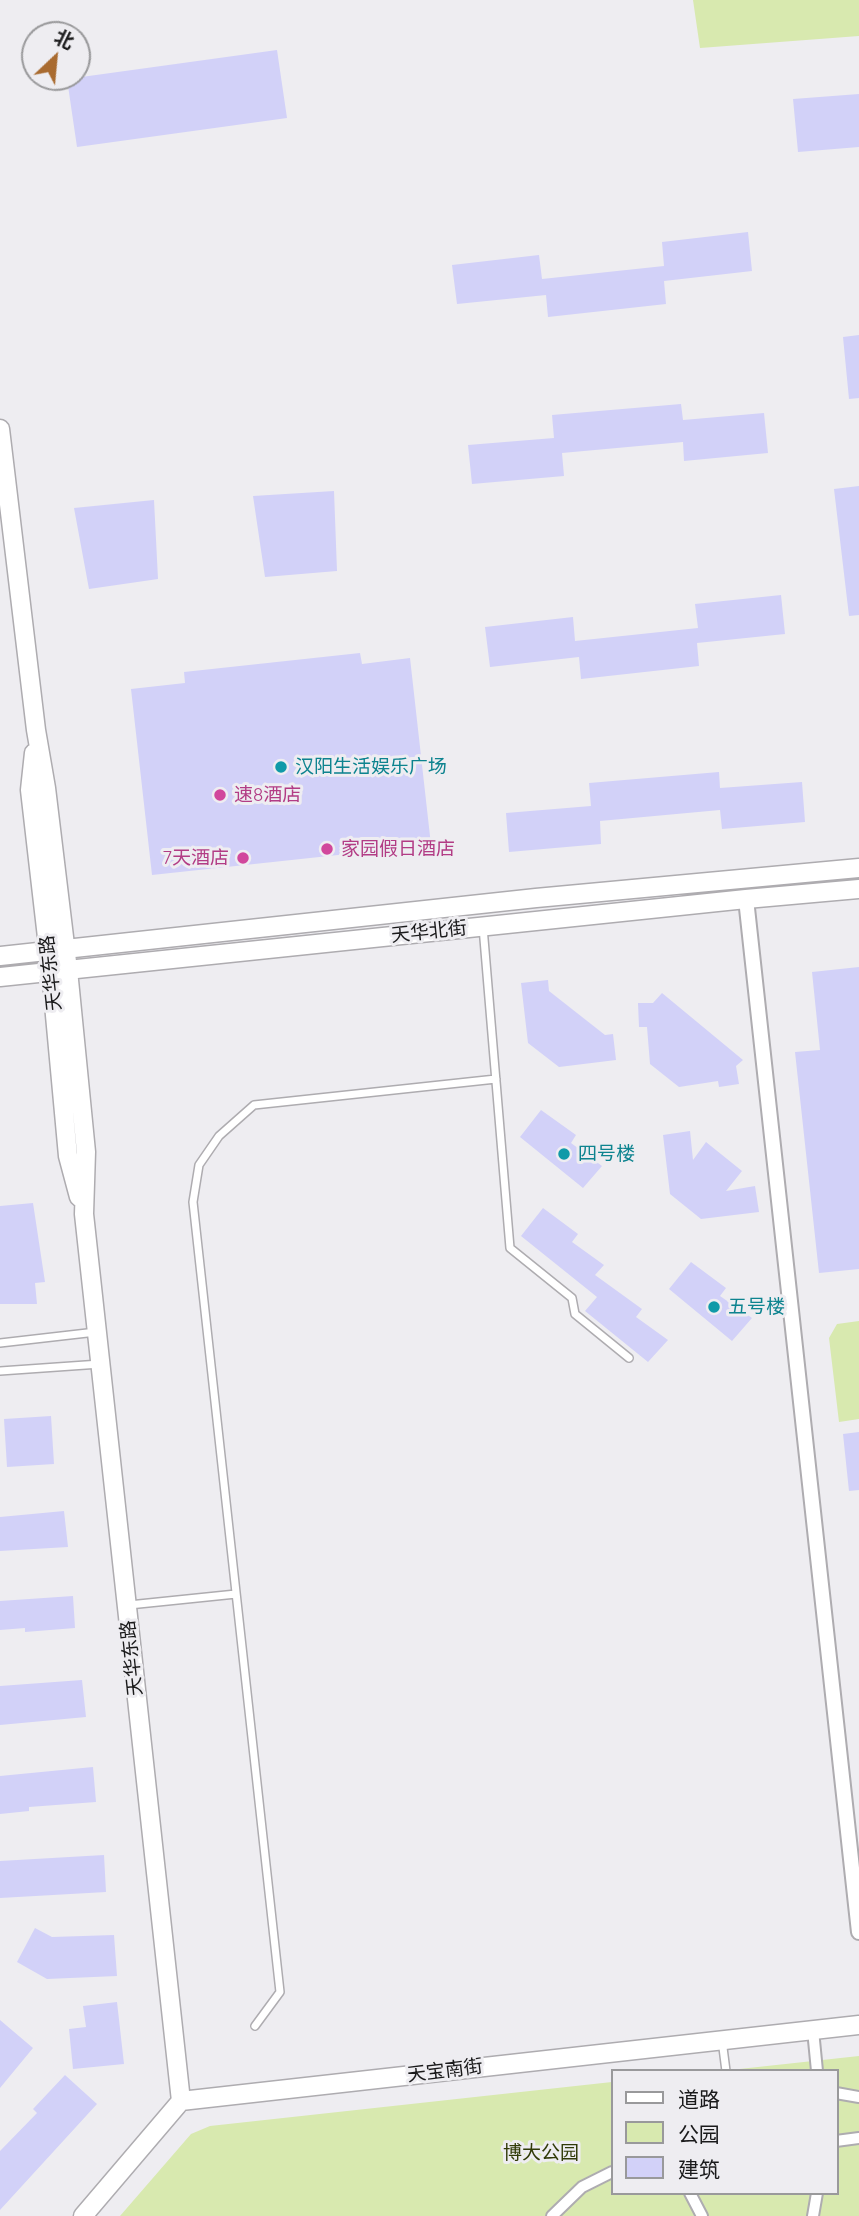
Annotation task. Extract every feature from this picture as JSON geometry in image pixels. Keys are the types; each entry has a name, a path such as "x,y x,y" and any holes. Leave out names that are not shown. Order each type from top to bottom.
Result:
{"street":[{"name":"天华东路","path":"0,429 36,730 30,790 57,949 86,1152 84,1214 181,2101"},
{"name":"天华北街","path":"0,956 536,898 859,868"},
{"name":"天华北街","path":"0,977 859,889"},
{"path":"746,899 859,1932"},
{"name":"天宝南街","path":"181,2101 859,2025"},
{"path":"813,2030 817,2069"},
{"path":"838,2093 859,2097"},
{"path":"83,2216 181,2101"},
{"path":"838,2141 859,2138"},
{"path":"552,2216 582,2187 610,2173"},
{"path":"691,2195 702,2216"},
{"path":"813,2216 817,2195"}],"lane":[{"path":"483,926 510,1248 572,1298 575,1314 629,1358"},
{"path":"255,2025 280,1992 193,1202 199,1165 219,1136 254,1105 496,1079"},
{"path":"0,1343 97,1332"},
{"path":"0,1371 100,1364"},
{"path":"127,1605 236,1594"},
{"path":"722,2040 726,2069"}],"green space":[{"path":"693,0 859,0 859,36 700,48"},
{"path":"859,1321 859,1419 839,1422 829,1338 837,1324"},
{"name":"博大公园","path":"859,2056 859,2216 120,2216 191,2134 210,2126 610,2082 610,2195 838,2195 838,2069 739,2069"}],"building":[{"path":"277,50 287,118 77,147 69,91 91,91 91,76"},
{"path":"859,94 859,147 798,152 793,99"},
{"path":"748,232 752,271 664,281 666,304 548,317 546,295 457,304 452,265 539,255 542,279 664,266 662,242"},
{"path":"859,335 859,398 849,399 843,337"},
{"path":"681,404 683,420 764,413 768,453 684,461 683,442 562,453 564,476 472,484 468,445 554,438 552,415"},
{"path":"859,486 859,615 849,616 834,489"},
{"path":"334,491 337,571 265,577 253,496"},
{"path":"154,500 158,579 89,589 74,508"},
{"path":"781,595 785,634 697,643 699,666 581,679 579,657 490,667 485,627 573,617 575,641 698,628 695,604"},
{"name":"汉阳生活娱乐广场","path":"360,653 362,664 410,658 431,845 152,875 131,689 185,683 184,672"},
{"path":"719,772 720,788 802,782 805,822 722,829 720,810 600,821 601,844 509,852 506,813 591,806 589,783"},
{"path":"859,967 859,1269 819,1273 795,1052 820,1050 812,972"},
{"path":"548,980 549,991 605,1035 613,1034 616,1060 559,1067 528,1043 521,983"},
{"path":"662,993 743,1060 736,1066 739,1084 719,1087 718,1081 679,1087 650,1064 647,1027 639,1027 638,1003 653,1003"},
{"name":"四号楼","path":"541,1110 576,1135 571,1143 602,1166 583,1188 520,1137"},
{"path":"690,1131 693,1160 706,1142 742,1171 726,1191 755,1186 759,1212 701,1219 670,1194 663,1135"},
{"path":"33,1203 45,1282 35,1283 37,1304 0,1304 0,1206"},
{"path":"543,1208 578,1234 572,1242 604,1265 595,1275 642,1309 636,1317 668,1340 648,1362 585,1311 597,1297 521,1236"},
{"name":"五号楼","path":"691,1262 726,1288 720,1296 752,1318 732,1341 669,1289"},
{"path":"51,1416 54,1464 7,1467 4,1419"},
{"path":"859,1432 859,1490 849,1491 843,1434"},
{"path":"64,1511 68,1547 0,1551 0,1517"},
{"path":"73,1596 75,1628 25,1632 25,1628 0,1630 0,1601"},
{"path":"82,1680 86,1717 0,1725 0,1686"},
{"path":"93,1767 96,1802 29,1807 29,1811 0,1814 0,1776"},
{"path":"104,1855 106,1892 0,1898 0,1861"},
{"path":"35,1928 52,1937 114,1935 117,1976 47,1979 17,1962"},
{"path":"117,2002 124,2064 73,2069 69,2029 86,2027 83,2006"},
{"path":"0,2020 33,2048 0,2088"},
{"path":"65,2075 97,2104 0,2210 0,2151 37,2113 33,2109"}],"place":[{"name":"汉阳生活娱乐广场","path":"281,767"},
{"name":"速8酒店","path":"220,795"},
{"name":"家园假日酒店","path":"327,849"},
{"name":"7天酒店","path":"243,858"},
{"name":"四号楼","path":"564,1154"},
{"name":"五号楼","path":"714,1307"}]}
